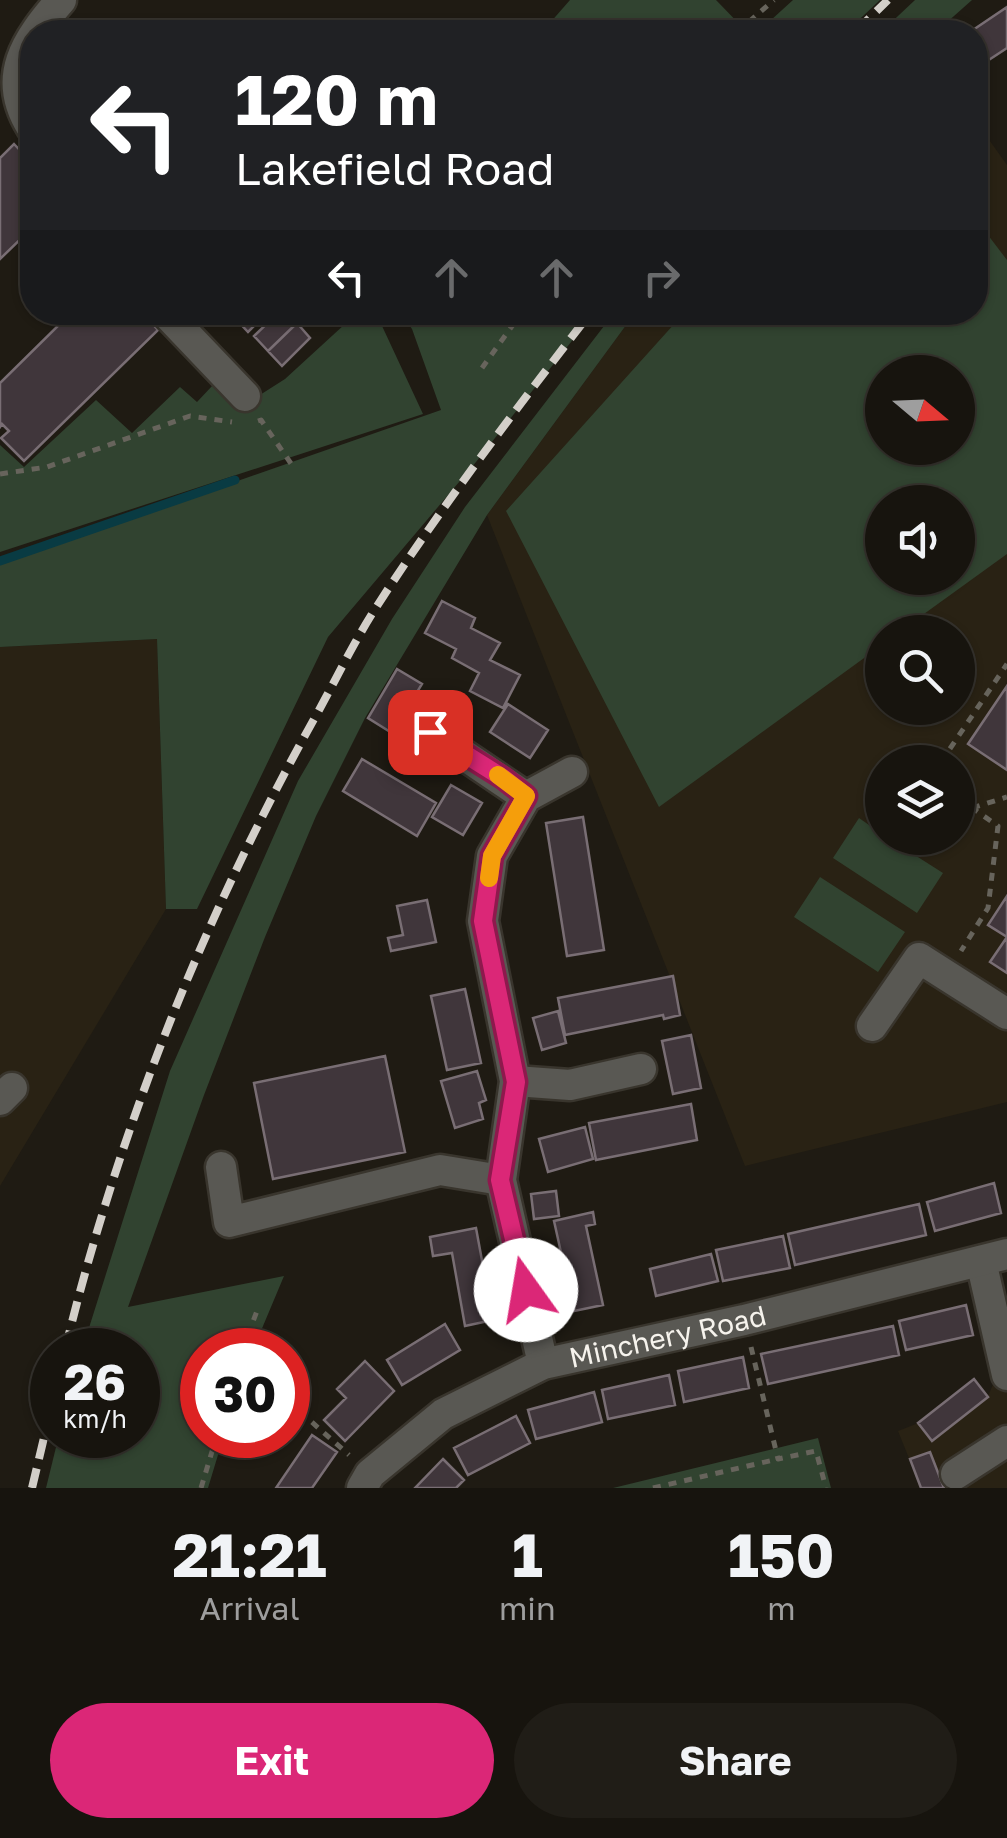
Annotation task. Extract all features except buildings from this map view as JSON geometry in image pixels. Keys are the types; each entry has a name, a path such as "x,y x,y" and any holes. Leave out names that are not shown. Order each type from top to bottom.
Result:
{"street":[{"path":"43,20 61,0"},
{"path":"20,63 20,110"},
{"path":"177,325 245,396"},
{"path":"430,732 526,796"},
{"path":"543,1364 500,1180 516,1082 483,921 492,856 526,796 572,772"},
{"path":"872,1026 919,958 1007,1014"},
{"path":"516,1082 570,1084 641,1069"},
{"path":"221,1167 229,1222 440,1170 500,1180"},
{"path":"994,1258 1007,1375"},
{"name":"Minchery Road","path":"366,1481 443,1414 543,1364 744,1320 994,1258"},
{"path":"956,1474 1007,1442"}],"path":[{"path":"751,20 774,0"},
{"path":"482,368 513,325"},
{"path":"0,474 47,466 190,416 247,424 261,420 294,468"},
{"path":"953,745 1007,664"},
{"path":"975,807 1007,797"},
{"path":"946,976 988,908 998,826 975,810"},
{"path":"250,1328 256,1311"},
{"path":"744,1320 778,1459"},
{"path":"310,1424 366,1481"},
{"path":"653,1488 816,1451 826,1488"},
{"path":"202,1488 210,1458"}],"shaded area":[{"path":"988,138 1007,165 1007,1102 745,1166 487,515 626,325 988,325"},
{"path":"157,639 166,909 0,1186 0,647"},
{"path":"1007,1321 1007,1488 921,1488 898,1431 988,1396 998,1373"}],"green space":[{"path":"570,0 716,0 735,20 552,20"},
{"path":"793,0 880,0 859,20 771,20"},
{"path":"915,0 972,0 950,20 894,20"},
{"path":"988,235 1007,260 1007,554 975,577 975,485 865,485 865,595 950,595 923,615 865,615 865,657 659,807 506,511 673,325 988,325"},
{"path":"344,325 382,325 423,414 0,552 0,445 24,467 96,400 132,433 180,387 197,402 213,385 241,407 285,379"},
{"path":"409,325 584,325 476,462 328,637 197,909 166,909 157,639 0,647 0,561 54,538 189,498 441,410"},
{"path":"605,325 626,325 487,515 365,718 316,816 204,1095 128,1307 284,1276 262,1328 180,1328 180,1458 217,1458 208,1488 46,1488 53,1458 160,1458 160,1328 89,1328 170,1071 298,781 392,619 465,507"},
{"path":"859,818 865,822 865,855 915,855 943,873 917,913 833,858"},
{"path":"820,877 905,932 878,972 794,917"},
{"path":"818,1438 831,1488 613,1488"}],"waterway":[{"path":"0,561 235,480"}],"railway":[{"path":"867,20 888,0"},
{"path":"71,1328 139,1103 203,943 277,787 354,645 402,568 581,325"},
{"path":"32,1488 39,1458"}],"slow traffic":[{"path":"489,878 492,856 526,796 498,775"}],"route":[{"path":"430,732 526,796 492,856 483,921 516,1082 500,1180 526,1290"}]}
